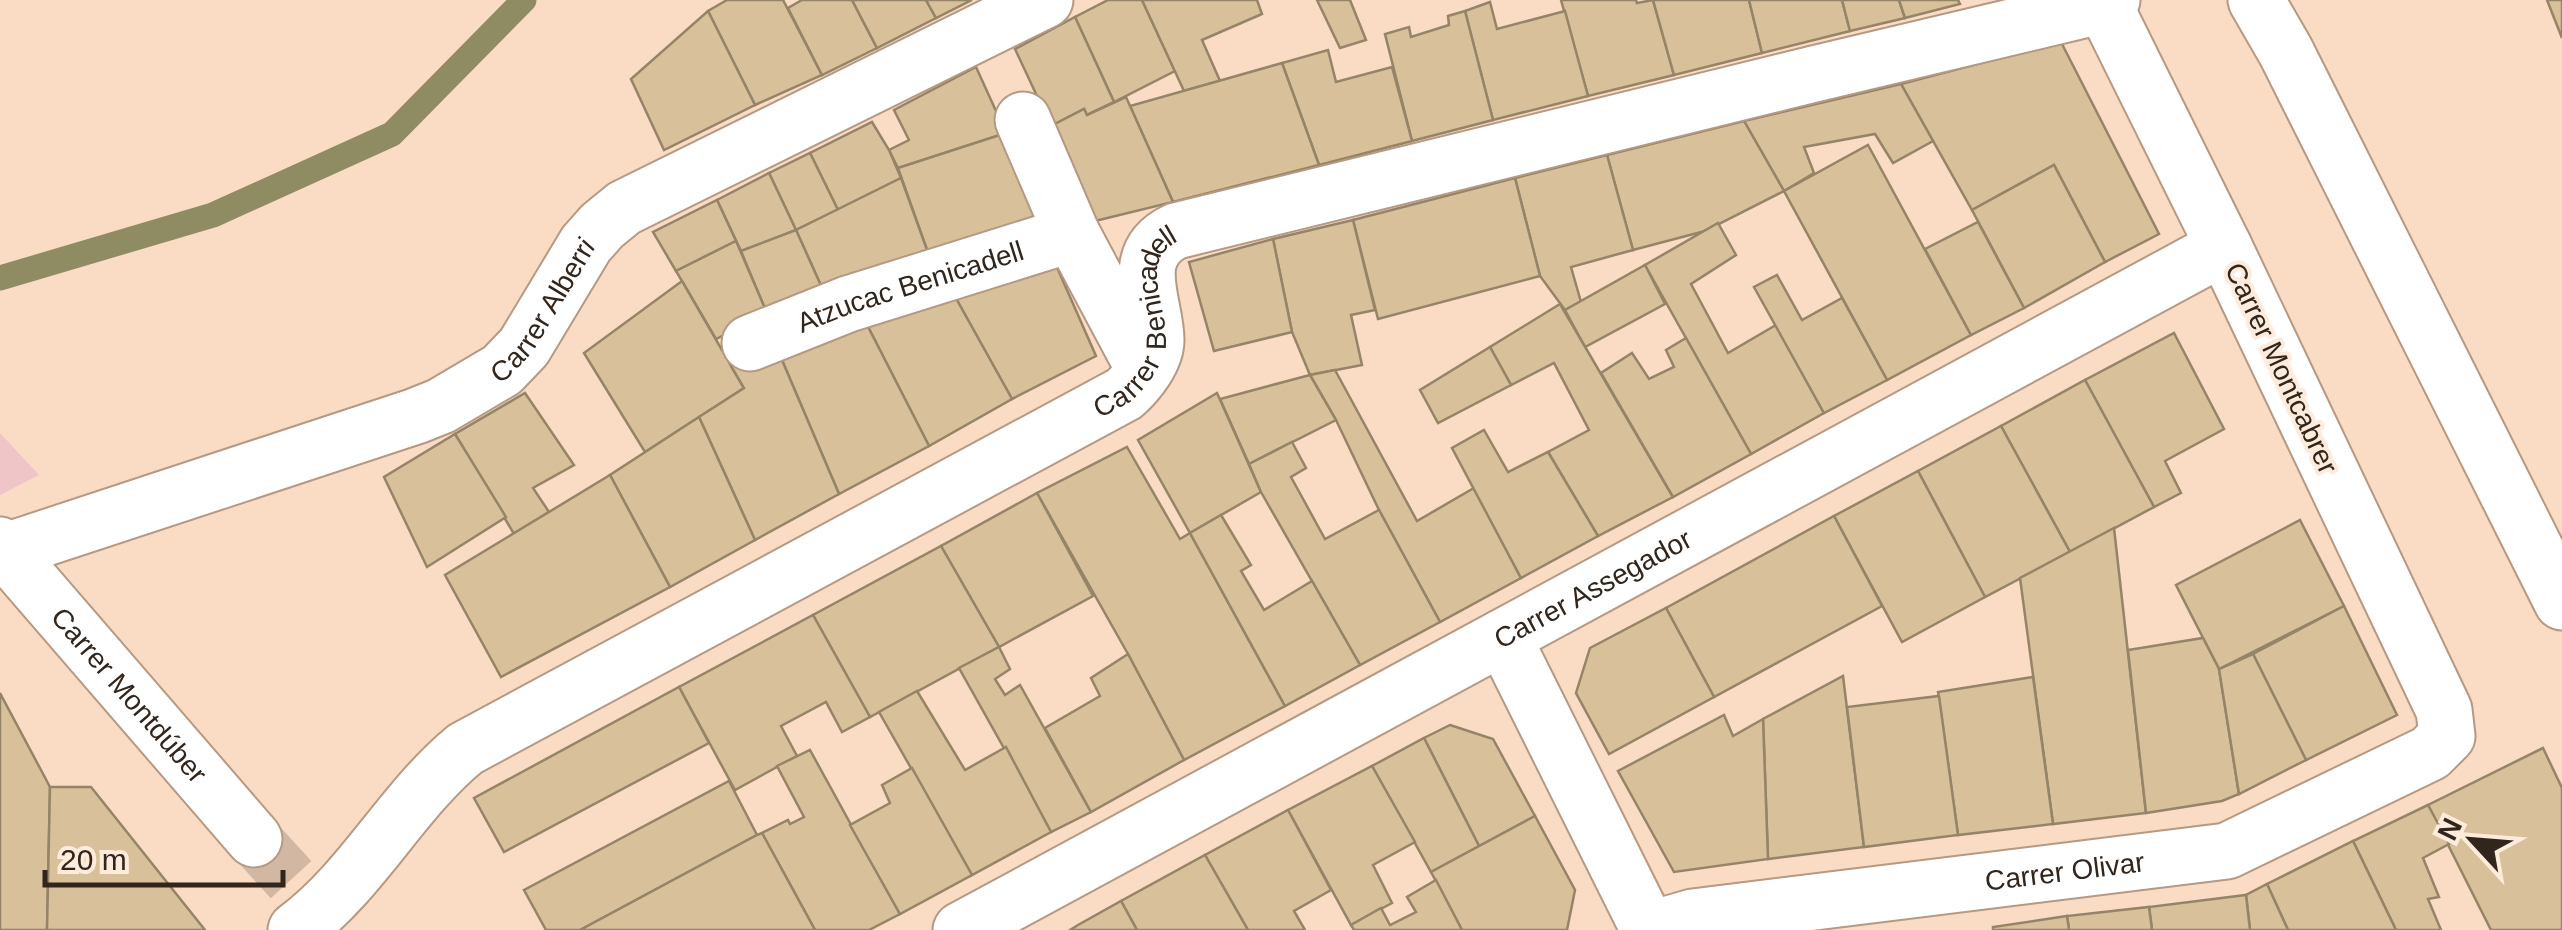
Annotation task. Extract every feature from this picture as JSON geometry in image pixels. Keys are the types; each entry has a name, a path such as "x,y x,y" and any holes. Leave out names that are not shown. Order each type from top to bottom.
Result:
{"street":[{"name":"Carrer Alberri","path":"3,548 440,406 502,370 524,347 586,244 624,208 1045,0"},
{"path":"2256,0 2286,52 2562,602"},
{"name":"Carrer Montcabrer","path":"2108,3 2444,710 2447,736"},
{"name":"Carrer Benicadell","path":"296,930 342,890 440,770 465,749 1124,394 1152,358 1156,342 1147,280 1152,255 1163,238 2108,3"},
{"path":"1023,120 1072,234 1144,369"},
{"name":"Atzucac Benicadell","path":"750,343 848,304 1072,234"},
{"name":"Carrer Assegador","path":"961,930 2224,248"},
{"name":"Carrer Montdúber","path":"3,548 254,839"},
{"path":"1503,636 1649,930"},
{"name":"Carrer Olivar","path":"1658,930 1693,917 2227,851 2430,753 2447,736"}],"shaded area":[{"path":"0,433 39,475 0,495"}],"building":[{"path":"727,0 783,0 822,75 755,105 708,11"},
{"path":"802,0 852,0 877,48 822,75 788,8"},
{"path":"852,0 926,0 936,18 877,48"},
{"path":"926,0 972,0 936,18"},
{"path":"1108,0 1142,0 1175,71 1114,102 1075,17"},
{"path":"1142,0 1257,0 1262,14 1202,40 1220,81 1184,91"},
{"path":"1317,0 1350,0 1366,40 1340,48"},
{"path":"1561,0 1653,0 1674,75 1588,96"},
{"path":"1653,0 1749,0 1762,53 1674,75"},
{"path":"1749,0 1842,0 1850,31 1762,53"},
{"path":"1842,0 1899,0 1905,18 1850,31"},
{"path":"1899,0 1958,0 1960,4 1905,18"},
{"path":"2547,0 2562,0 2562,38"},
{"path":"1490,2 1497,29 1565,11 1588,96 1493,120 1465,11"},
{"path":"708,11 755,105 664,150 631,79"},
{"path":"1465,11 1493,120 1412,141 1385,34 1409,27 1411,37 1449,25 1448,16"},
{"path":"1075,17 1114,102 1087,115 1084,109 1051,126 1015,49"},
{"path":"2061,42 2159,234 2105,262 2054,165 1972,210 1901,84"},
{"path":"1328,50 1336,82 1392,67 1412,141 1319,165 1282,63"},
{"path":"1282,63 1319,165 1173,202 1130,106"},
{"path":"976,67 1006,133 898,168 889,150 909,140 894,110"},
{"path":"1901,84 1933,141 1893,163 1875,134 1804,147 1814,173 1784,191 1744,121"},
{"path":"1126,97 1173,202 1091,222 1051,126 1084,109 1087,115"},
{"path":"1744,121 1784,191 1705,231 1633,250 1607,155"},
{"path":"872,122 901,178 838,210 810,153"},
{"path":"1006,133 1041,228 931,261 898,168"},
{"path":"1868,145 1971,335 1887,380 1784,191"},
{"path":"810,153 838,210 796,230 769,173"},
{"path":"1607,155 1633,250 1571,267 1581,302 1565,310 1540,276 1515,178"},
{"path":"2054,165 2105,262 2024,308 1972,210"},
{"path":"769,173 796,230 741,251 717,200"},
{"path":"901,178 931,261 827,299 796,230"},
{"path":"1515,178 1540,276 1378,319 1353,220"},
{"path":"717,200 736,241 676,271 653,232"},
{"path":"1353,220 1375,310 1351,315 1362,365 1310,375 1292,332 1273,239"},
{"path":"1978,222 2024,308 1971,335 1925,249"},
{"path":"1718,223 1736,255 1691,284 1728,353 1776,325 1824,413 1751,454 1645,265"},
{"path":"796,230 827,299 769,319 741,251"},
{"path":"1273,239 1292,332 1214,351 1189,262"},
{"path":"736,241 767,313 716,339 676,271"},
{"path":"1052,256 1096,356 1012,399 948,284"},
{"path":"1645,265 1665,304 1585,347 1565,310"},
{"path":"1777,275 1802,320 1842,298 1887,380 1824,413 1754,287"},
{"path":"682,281 744,388 645,452 584,353"},
{"path":"948,284 1012,399 929,446 862,315"},
{"path":"1560,304 1673,497 1598,536 1548,452 1589,430 1554,363 1511,385 1490,347"},
{"path":"862,315 929,446 839,494 776,346"},
{"path":"2174,333 2224,429 2165,461 2181,493 2154,507 2085,380"},
{"path":"1686,338 1751,454 1673,497 1601,373 1632,353 1649,379 1674,367 1666,350"},
{"path":"776,346 839,494 755,540 699,417 744,388 731,366"},
{"path":"1490,347 1511,385 1438,423 1420,390"},
{"path":"1335,370 1417,521 1474,488 1521,578 1440,622 1310,375"},
{"path":"1310,375 1336,420 1249,464 1220,399"},
{"path":"2085,380 2154,507 2070,552 2001,426"},
{"path":"525,393 574,465 533,488 549,512 514,534 455,434"},
{"path":"1217,393 1261,492 1190,533 1138,440"},
{"path":"699,417 755,540 670,587 610,475"},
{"path":"2001,426 2070,552 1985,597 1918,471"},
{"path":"1484,430 1508,472 1548,452 1598,536 1521,578 1452,448"},
{"path":"455,434 506,517 427,567 384,477"},
{"path":"1292,442 1306,468 1291,477 1325,539 1379,510 1440,622 1360,665 1261,492 1249,464"},
{"path":"1127,447 1180,539 1190,533 1285,706 1184,760 1037,493"},
{"path":"1918,471 1985,597 1902,642 1834,516"},
{"path":"610,475 670,587 501,677 445,575"},
{"path":"1037,493 1093,596 999,647 941,546"},
{"path":"1221,515 1251,565 1241,571 1264,610 1312,581 1360,665 1285,706 1190,533"},
{"path":"1834,516 1882,606 1714,697 1666,608"},
{"path":"2300,520 2344,606 2219,669 2176,585"},
{"path":"2114,528 2146,813 2053,824 2020,578"},
{"path":"941,546 999,647 870,717 813,615"},
{"path":"2344,606 2397,715 2306,760 2253,654"},
{"path":"1666,608 1714,697 1609,754 1576,693 1590,648"},
{"path":"813,615 870,717 842,732 826,702 781,726 797,756 735,790 679,687"},
{"path":"2203,638 2219,669 2239,794 2222,801 2146,813 2128,650"},
{"path":"999,647 1010,669 995,679 1005,695 1020,685 1091,812 1051,832 959,668"},
{"path":"1128,654 1184,760 1091,812 1045,728 1100,696 1091,678"},
{"path":"2253,654 2306,760 2239,794 2219,669"},
{"path":"1843,676 1864,847 1768,859 1763,719"},
{"path":"2033,677 2053,824 1958,835 1938,692"},
{"path":"679,687 709,743 504,852 474,798"},
{"path":"917,691 965,770 1006,747 1051,832 972,875 879,712"},
{"path":"0,693 50,787 47,930 0,930"},
{"path":"1939,696 1958,835 1864,847 1847,707"},
{"path":"1724,715 1733,736 1763,719 1768,859 1674,872 1618,771"},
{"path":"1450,725 1493,739 1535,816 1479,846 1424,738"},
{"path":"1424,738 1479,846 1431,872 1372,766"},
{"path":"2543,748 2562,788 2562,930 2491,930 2428,805"},
{"path":"810,750 900,914 869,930 815,930 762,833 804,817 777,766"},
{"path":"1372,766 1415,842 1373,865 1392,903 1351,925 1288,810"},
{"path":"912,768 972,875 900,914 850,825 890,803 882,785"},
{"path":"729,781 757,835 580,930 546,930 524,890"},
{"path":"50,787 91,787 205,930 47,930"},
{"path":"2428,805 2449,844 2423,858 2439,897 2428,899 2441,930 2396,930 2353,841"},
{"path":"1288,810 1331,890 1294,911 1305,930 1248,930 1205,855"},
{"path":"1535,816 1575,890 1567,930 1462,930 1431,872"},
{"path":"762,833 815,930 580,930 757,835"},
{"path":"2353,841 2396,930 2288,930 2267,884"},
{"path":"1205,855 1248,930 1137,930 1121,901"},
{"path":"1436,880 1462,930 1354,930 1351,925 1381,908 1390,925 1416,912 1407,897"},
{"path":"2267,884 2288,930 2250,930 2246,895"},
{"path":"2246,895 2250,930 2152,930 2149,907"},
{"path":"1121,901 1137,930 1070,930 1078,925"},
{"path":"2149,907 2152,930 2069,930 2067,916"},
{"path":"2067,916 2069,930 1993,930 1993,927"}],"waterway":[{"path":"0,278 213,215 392,134 524,0"}],"tunnel":[{"path":"254,839 337,930"}]}
